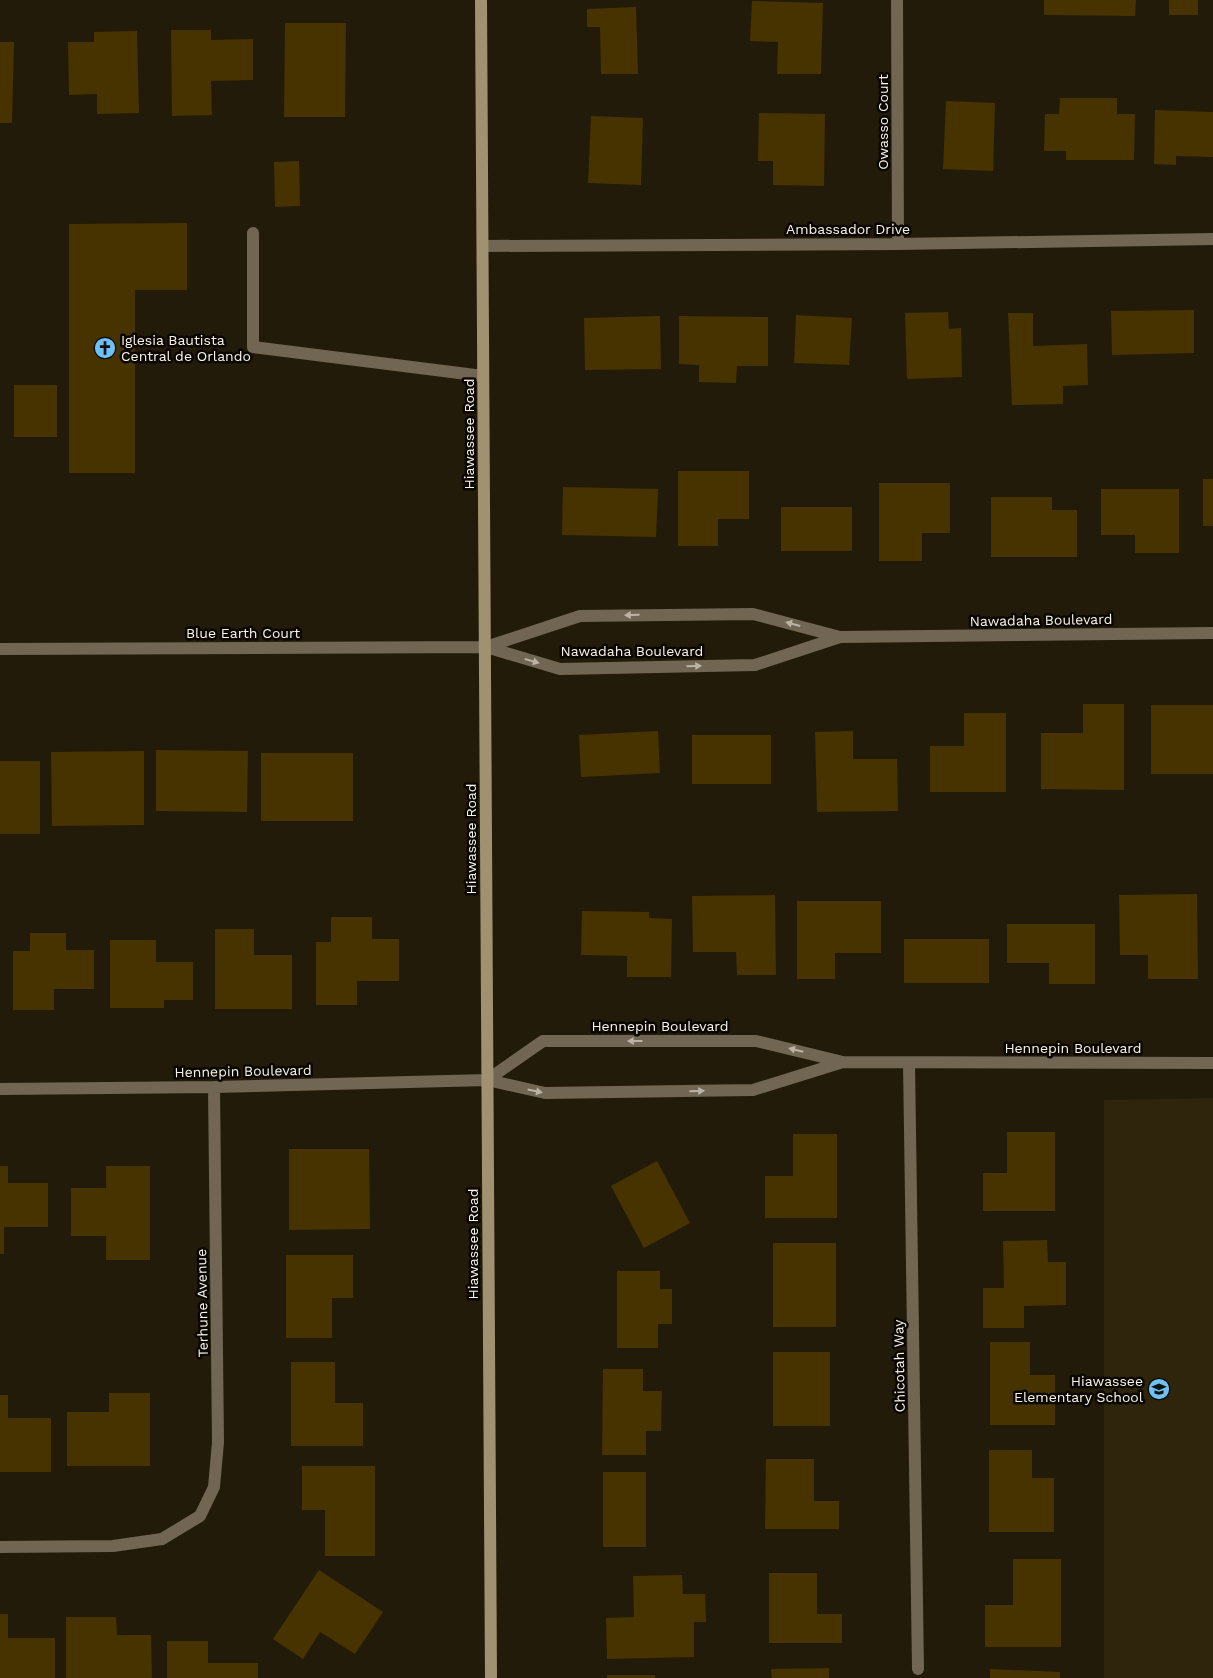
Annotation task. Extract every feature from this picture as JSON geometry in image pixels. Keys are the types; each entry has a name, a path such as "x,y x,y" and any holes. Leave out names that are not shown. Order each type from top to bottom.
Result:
{"main road":[{"name":"Hiawassee Road","path":"481,0 491,1678"}],"street":[{"name":"Owasso Court","path":"897,0 898,244"},
{"path":"253,233 253,348 484,376"},
{"name":"Ambassador Drive","path":"483,246 898,244 1213,239"},
{"name":"Nawadaha Boulevard","path":"486,647 580,616 753,614 840,637 1213,633"},
{"name":"Nawadaha Boulevard","path":"486,647 560,669 756,665 840,637"},
{"name":"Blue Earth Court","path":"0,649 486,647"},
{"name":"Hennepin Boulevard","path":"487,1080 543,1041 756,1041 843,1062 1213,1063"},
{"name":"Hennepin Boulevard","path":"0,1089 487,1080 545,1093 753,1090 843,1062"},
{"name":"Chicotah Way","path":"909,1063 918,1669"},
{"name":"Terhune Avenue","path":"0,1547 113,1546 162,1539 200,1516 214,1487 218,1442 214,1086"}],"shaded area":[{"name":"Hiawassee Elementary School","path":"1213,1098 1213,1678 1104,1678 1104,1100"}],"building":[{"path":"1044,0 1136,0 1135,16 1044,15"},
{"path":"1169,0 1198,0 1198,15 1169,15"},
{"path":"752,1 823,3 821,74 777,74 778,42 750,41"},
{"path":"636,7 638,74 601,74 600,27 587,27 587,9"},
{"path":"285,23 346,23 345,117 284,117"},
{"path":"171,30 211,30 211,40 253,39 253,80 211,81 212,115 172,116"},
{"path":"137,31 139,113 97,114 97,94 69,95 68,42 94,42 94,32"},
{"path":"0,42 14,42 12,123 0,123"},
{"path":"1060,98 1117,98 1117,114 1135,114 1134,160 1066,160 1066,151 1044,151 1045,114 1059,114"},
{"path":"946,101 995,103 993,171 943,169"},
{"path":"1155,110 1213,112 1213,157 1176,156 1176,165 1154,164"},
{"path":"759,113 825,114 824,186 773,185 773,161 758,161"},
{"path":"591,116 643,118 641,185 588,183"},
{"path":"299,161 300,206 275,207 274,162"},
{"path":"187,223 187,290 135,290 135,473 69,473 69,224"},
{"path":"1194,310 1194,353 1112,355 1111,311"},
{"path":"948,312 949,329 961,328 962,377 907,379 905,313"},
{"path":"1008,313 1033,313 1033,346 1087,344 1088,385 1063,386 1063,404 1012,405"},
{"path":"796,315 852,318 849,365 794,363"},
{"path":"660,316 661,369 585,370 584,318"},
{"path":"679,316 768,317 768,366 737,366 736,383 699,382 699,365 679,364"},
{"path":"14,385 57,385 57,437 14,437"},
{"path":"678,471 749,471 749,519 718,519 718,546 678,546"},
{"path":"1203,479 1213,479 1213,526 1203,526"},
{"path":"879,483 950,483 950,533 922,533 922,561 879,561"},
{"path":"563,487 658,489 656,537 562,535"},
{"path":"1101,489 1179,489 1179,553 1135,553 1135,535 1101,535"},
{"path":"991,497 1052,497 1052,510 1077,510 1077,557 991,557"},
{"path":"781,507 852,507 852,551 781,551"},
{"path":"1083,704 1124,704 1124,790 1041,789 1041,733 1083,733"},
{"path":"1151,705 1213,705 1213,774 1151,774"},
{"path":"964,713 1006,713 1006,792 930,792 930,746 964,746"},
{"path":"658,731 660,773 581,777 579,735"},
{"path":"853,731 853,759 897,759 898,811 817,812 815,732"},
{"path":"692,735 771,735 771,784 692,784"},
{"path":"156,750 248,751 247,812 156,811"},
{"path":"144,751 144,825 52,826 51,752"},
{"path":"261,753 353,753 353,821 261,821"},
{"path":"0,761 40,761 40,834 0,834"},
{"path":"1197,894 1198,979 1148,979 1148,955 1120,955 1119,895"},
{"path":"775,895 776,975 737,975 736,952 693,952 692,896"},
{"path":"797,901 881,901 881,953 835,953 835,979 797,979"},
{"path":"582,911 649,912 649,918 672,919 671,977 627,977 627,956 581,955"},
{"path":"331,917 372,917 372,939 399,939 399,981 357,981 357,1005 316,1005 316,942 331,942"},
{"path":"1007,924 1095,924 1095,984 1049,984 1049,963 1007,963"},
{"path":"215,929 254,929 254,955 292,955 292,1009 215,1009"},
{"path":"30,933 66,933 66,950 94,950 94,989 54,989 54,1010 13,1010 13,951 30,951"},
{"path":"904,939 989,939 989,983 904,983"},
{"path":"110,940 156,940 156,962 193,962 193,1000 164,1000 164,1008 110,1008"},
{"path":"1007,1132 1055,1132 1055,1211 983,1211 983,1173 1007,1173"},
{"path":"793,1134 837,1134 837,1218 765,1218 765,1176 793,1176"},
{"path":"289,1149 369,1149 370,1229 289,1230"},
{"path":"657,1161 690,1223 644,1248 611,1186"},
{"path":"0,1166 8,1166 8,1183 48,1183 48,1227 4,1227 4,1254 0,1254"},
{"path":"106,1166 150,1166 150,1260 106,1260 106,1236 71,1236 71,1188 106,1188"},
{"path":"1047,1240 1048,1262 1066,1262 1066,1305 1024,1306 1024,1328 983,1328 983,1288 1004,1288 1003,1241"},
{"path":"773,1243 836,1243 836,1327 773,1327"},
{"path":"286,1255 353,1255 353,1298 332,1298 332,1338 286,1338"},
{"path":"617,1271 660,1271 660,1289 672,1289 672,1324 658,1324 658,1348 617,1348"},
{"path":"990,1342 1030,1342 1030,1375 1055,1375 1055,1425 990,1425"},
{"path":"773,1352 830,1352 830,1426 773,1426"},
{"path":"291,1362 335,1362 335,1403 363,1403 363,1446 291,1446"},
{"path":"603,1369 643,1369 643,1391 662,1391 661,1431 646,1431 646,1455 602,1455"},
{"path":"109,1393 150,1393 150,1466 67,1466 67,1412 109,1412"},
{"path":"0,1395 8,1395 8,1418 51,1418 51,1472 0,1472"},
{"path":"989,1450 1032,1450 1032,1478 1054,1478 1054,1532 989,1532"},
{"path":"766,1459 814,1459 814,1501 839,1501 839,1529 765,1529"},
{"path":"302,1466 375,1466 375,1556 325,1556 325,1510 302,1510"},
{"path":"603,1472 646,1472 646,1547 603,1547"},
{"path":"1013,1559 1061,1559 1061,1647 985,1647 985,1605 1013,1605"},
{"path":"319,1570 383,1612 355,1654 320,1632 303,1659 273,1639"},
{"path":"769,1573 817,1573 817,1614 842,1614 842,1643 769,1643"},
{"path":"682,1575 683,1594 705,1594 706,1622 694,1622 694,1657 607,1659 606,1618 634,1617 633,1576"},
{"path":"0,1614 8,1614 8,1638 55,1638 55,1678 0,1678"},
{"path":"66,1617 116,1617 117,1635 151,1635 152,1678 66,1678"},
{"path":"167,1641 208,1641 208,1663 258,1663 258,1678 167,1678"},
{"path":"829,1668 829,1678 772,1678 771,1669"},
{"path":"990,1669 1060,1672 1060,1678 990,1678"},
{"path":"607,1675 655,1675 655,1678 607,1678"}],"place":[{"name":"Iglesia Bautista Central de Orlando","path":"105,348"},
{"name":"Hiawassee Elementary School","path":"1159,1389"}]}
